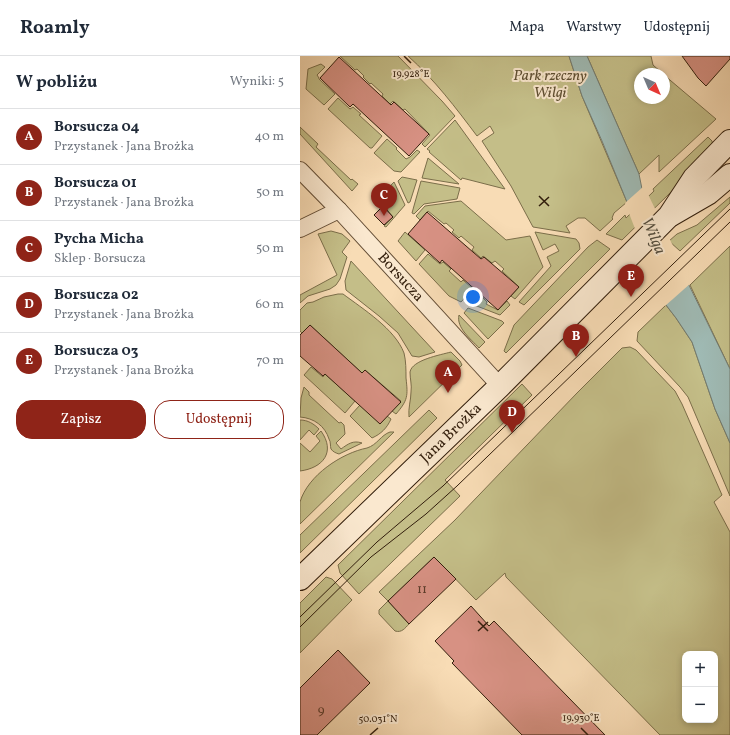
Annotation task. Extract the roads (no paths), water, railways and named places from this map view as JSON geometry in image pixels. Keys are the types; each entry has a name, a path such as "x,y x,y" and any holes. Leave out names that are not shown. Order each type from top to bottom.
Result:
{"main road":[{"name":"Jana Brożka","path":"300,579 500,386 669,216 694,178 730,141"},
{"name":"Jana Brożka","path":"669,216 709,193 730,174"}],"street":[{"name":"Borsucza","path":"300,170 339,210 500,386"},
{"path":"300,229 339,210"}],"water":[{"name":"Wilga","path":"569,56 587,56 639,174 642,189 730,369 730,443 715,409 692,342 666,305 627,202 582,96"}],"tram line":[{"path":"300,617 377,542 443,486 730,209"},
{"path":"300,627 371,557 426,514 457,486 730,222"}],"place":[{"name":"Pycha Micha","path":"384,216"},
{"name":"Borsucza 03","path":"631,297"},
{"name":"Borsucza 01","path":"576,357"},
{"name":"Borsucza 04","path":"448,393"},
{"name":"Borsucza 02","path":"512,433"}],"park label":[{"name":"Park rzeczny Wilgi","path":"550,84"}]}
